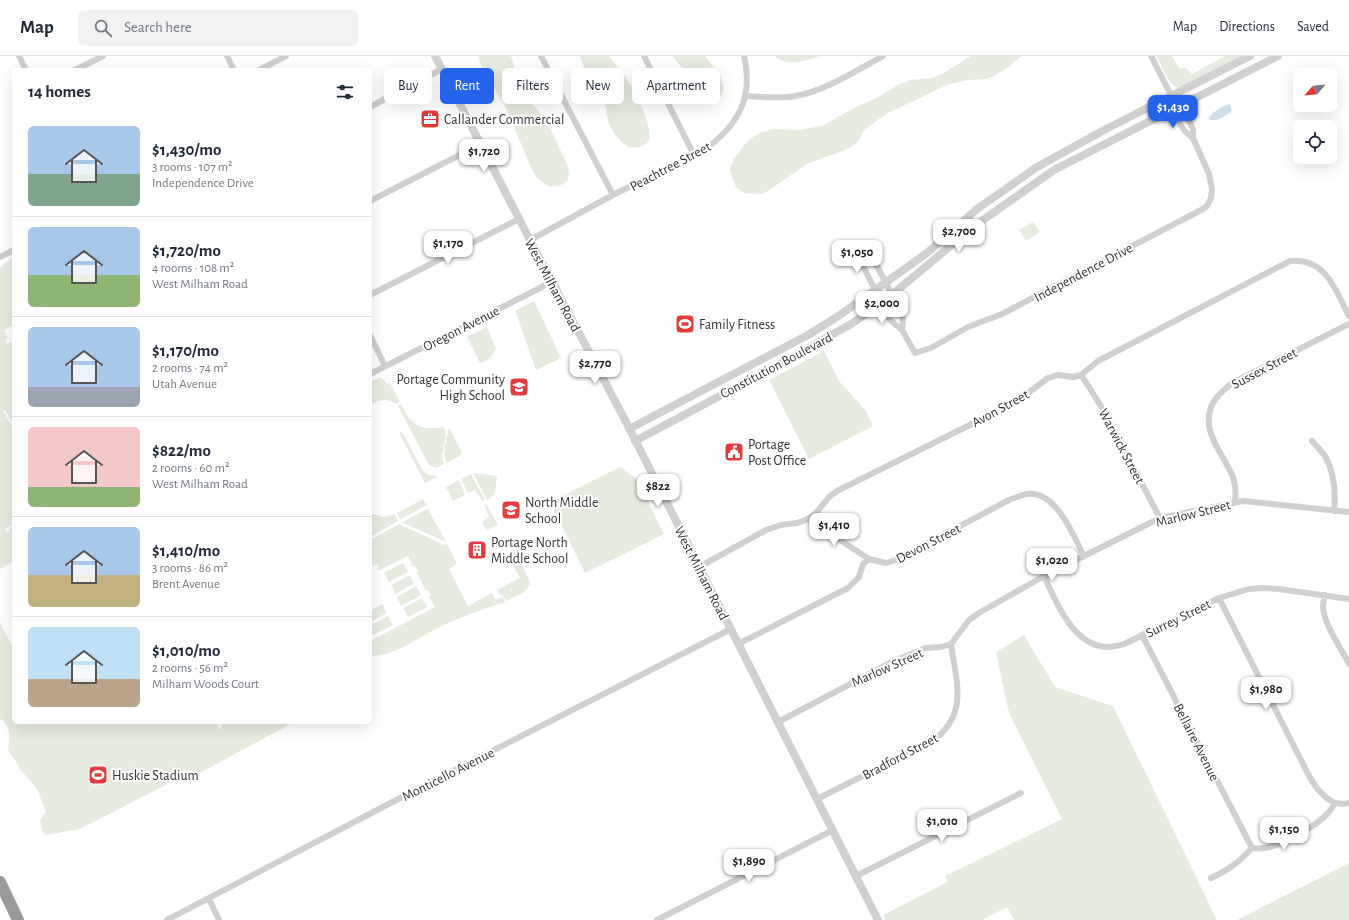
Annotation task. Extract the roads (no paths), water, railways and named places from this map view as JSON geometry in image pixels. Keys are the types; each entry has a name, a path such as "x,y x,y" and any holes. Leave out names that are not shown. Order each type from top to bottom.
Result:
{"highway":[{"path":"0,882 18,920"}],"street":[{"path":"19,56 25,68"},
{"path":"79,68 103,56"},
{"path":"226,56 233,68"},
{"path":"263,68 286,56"},
{"name":"West Milham Road","path":"435,56 441,68"},
{"path":"541,56 613,195"},
{"path":"644,56 694,155"},
{"path":"744,56 747,74 746,96 777,98 797,96 819,90 884,56"},
{"path":"1151,56 1177,107"},
{"name":"Constitution Boulevard","path":"629,429 808,335 838,317 927,253 977,209 1038,167 1100,133 1250,56"},
{"name":"Constitution Boulevard","path":"635,441 806,350 851,324 881,304 973,227 1054,170 1278,56"},
{"path":"372,105 440,70"},
{"name":"Peachtree Street","path":"530,240 613,195 710,146 724,134 742,107 746,96"},
{"name":"West Milham Road","path":"460,104 518,219 629,429 878,920"},
{"name":"Independence Drive","path":"1177,107 1177,117 1185,133 1193,138"},
{"name":"Independence Drive","path":"902,330 902,319 886,283 873,259 862,253 862,264 881,304 890,320 902,330 915,352 931,348 968,327 1002,314 1203,209 1209,202 1212,184 1193,138 1193,130 1185,113 1177,107"},
{"path":"372,199 481,144"},
{"path":"372,294 518,219"},
{"path":"0,257 12,251"},
{"path":"1081,375 1098,361 1290,261 1305,261 1316,266 1325,273 1349,316"},
{"name":"Oregon Avenue","path":"372,373 542,287 551,281"},
{"name":"Sussex Street","path":"1235,502 1236,495 1233,476 1209,430 1210,412 1213,402 1232,383 1349,324"},
{"path":"372,339 385,366"},
{"name":"Avon Street","path":"808,519 830,496 1002,409 1024,396 1048,378 1058,374 1073,377 1081,375"},
{"name":"Warwick Street","path":"1081,375 1093,392 1107,417 1160,518"},
{"path":"1312,441 1326,457 1334,479 1336,491 1334,511"},
{"name":"Devon Street","path":"869,559 886,563 896,560 1009,500 1026,494 1033,494 1041,497 1055,505 1061,512 1084,556"},
{"name":"Marlow Street","path":"778,722 894,661 926,648 941,647 951,644 969,620 1044,576 1160,518 1242,501 1349,512"},
{"path":"699,567 766,530 808,519 869,559 863,564 860,577 848,588 738,644"},
{"name":"Surrey Street","path":"1044,576 1067,622 1088,642 1106,647 1116,647 1219,598 1249,589 1264,588 1349,599"},
{"path":"1325,595 1323,607 1325,617 1349,664"},
{"path":"1219,598 1307,772 1321,794 1327,799 1335,803 1349,803"},
{"name":"Monticello Avenue","path":"167,920 730,629"},
{"name":"Bellaire Avenue","path":"1142,635 1252,848"},
{"name":"Bradford Street","path":"817,799 934,740 944,732 955,713 957,703 958,689 951,644"},
{"path":"856,876 1021,794"},
{"path":"1211,878 1228,870 1238,863 1252,848 1265,848 1280,843 1299,833 1328,813 1335,803"},
{"path":"656,920 833,830"},
{"path":"208,899 219,920"}],"water":[{"path":"1230,104 1232,111 1227,115 1218,120 1208,119 1212,114"}],"place":[{"name":"Callander Commercial","path":"430,119"},
{"name":"Family Fitness","path":"685,324"},
{"name":"Portage Community High School","path":"519,387"},
{"name":"Portage Post Office","path":"734,452"},
{"name":"North Middle School","path":"511,510"},
{"name":"Portage North Middle School","path":"477,550"},
{"name":"Huskie Stadium","path":"98,775"}]}
